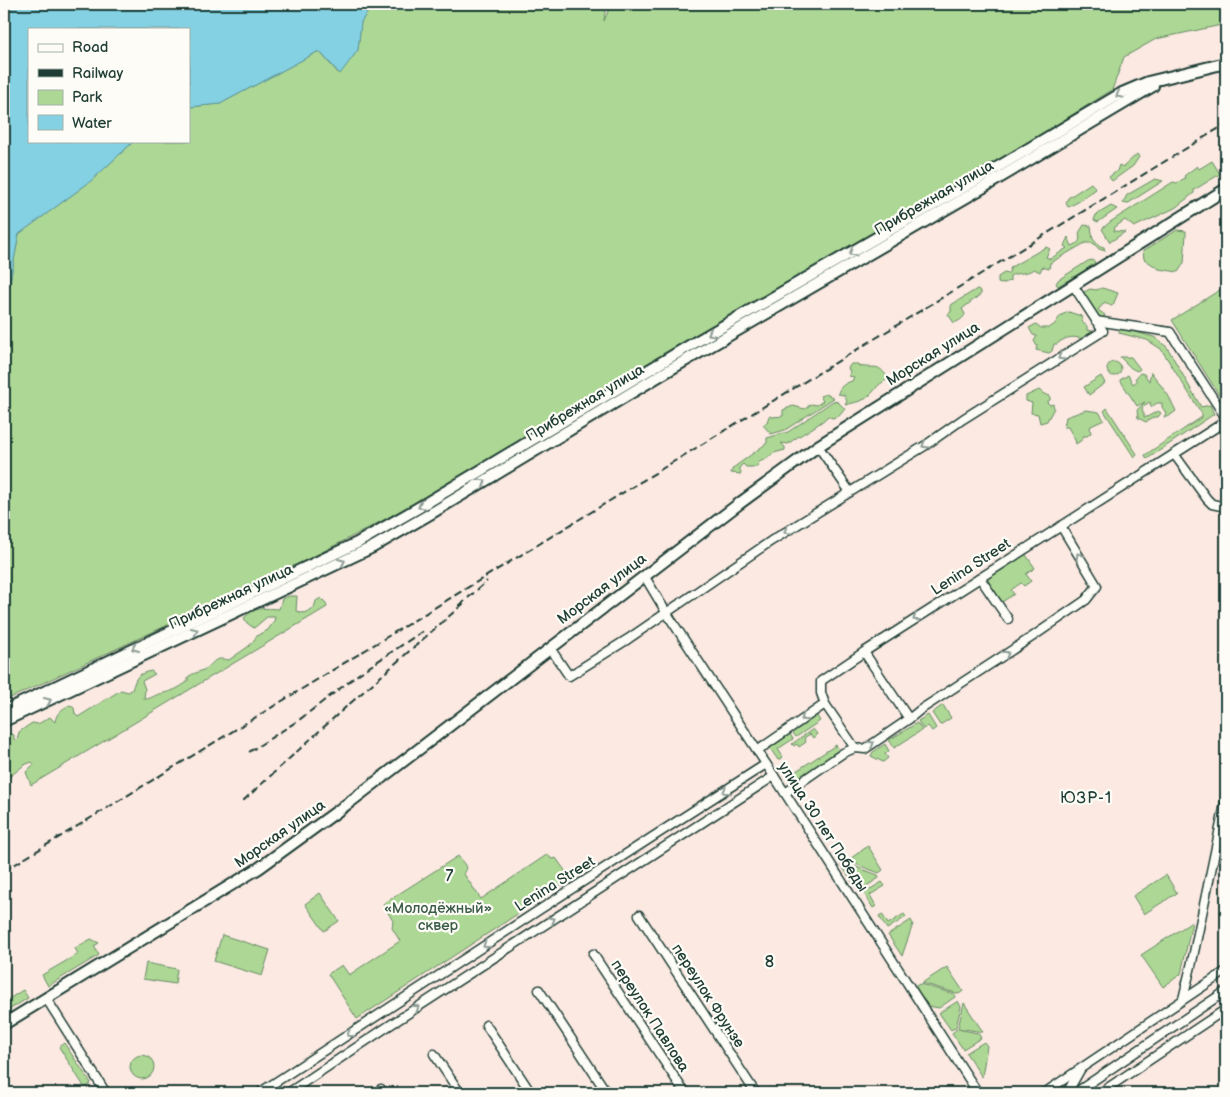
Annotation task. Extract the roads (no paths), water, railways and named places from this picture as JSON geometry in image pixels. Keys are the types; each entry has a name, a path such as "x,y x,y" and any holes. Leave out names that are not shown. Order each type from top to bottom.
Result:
{"main road":[{"name":"Прибрежная улица","path":"4,711 357,543 694,343 965,187 1122,93 1148,82 1226,63"},
{"name":"Прибрежная улица","path":"4,722 373,547 664,373 984,187 1164,79"},
{"name":"Морская улица","path":"4,1024 259,868 350,802 740,502 818,446 1226,188"}],"street":[{"path":"550,648 569,676 771,541 1103,331 1073,285"},
{"path":"1096,321 1170,332 1226,420"},
{"name":"Lenina Street","path":"825,704 821,693 822,681 864,652 1226,420"},
{"path":"818,446 850,492"},
{"path":"1174,454 1207,499 1212,504 1226,507"},
{"path":"785,793 843,753 854,748 865,749 910,719 920,710 1086,600 1097,586 1061,526"},
{"name":"улица 30 лет Победы","path":"644,576 978,1093"},
{"path":"980,578 1008,619"},
{"path":"864,652 910,719"},
{"path":"757,750 825,704 854,748"},
{"name":"Lenina Street","path":"259,1093 766,764"},
{"name":"Lenina Street","path":"288,1093 547,922 571,909 774,776"},
{"path":"1183,999 1226,799"},
{"name":"переулок Фрунзе","path":"639,915 754,1093"},
{"path":"502,934 508,937 511,946"},
{"name":"переулок Павлова","path":"593,954 684,1093"},
{"path":"1044,1093 1226,971"},
{"path":"539,990 607,1093"},
{"path":"1075,1093 1226,991"},
{"path":"46,998 106,1093"},
{"path":"1100,1093 1226,1009"},
{"path":"486,1024 531,1093"},
{"path":"434,1054 460,1093"},
{"path":"1067,1093 1081,1068"}],"water":[{"path":"4,4 373,4 361,22 358,50 340,74 319,51 220,104 190,107 190,28 28,28 28,142 133,142 91,181 19,234 4,313"},
{"path":"4,318 8,370 6,402 4,403"}],"railway":[{"path":"4,871 1226,124"},
{"path":"459,606 487,581"},
{"path":"243,801 464,603"},
{"path":"249,752 299,720 360,673 426,629"}],"district":[{"name":"ЮЗР-1","path":"1086,798"},
{"name":"7","path":"450,876"},
{"name":"8","path":"770,962"}],"park label":[{"name":"«Молодёжный» сквер","path":"438,916"}]}
